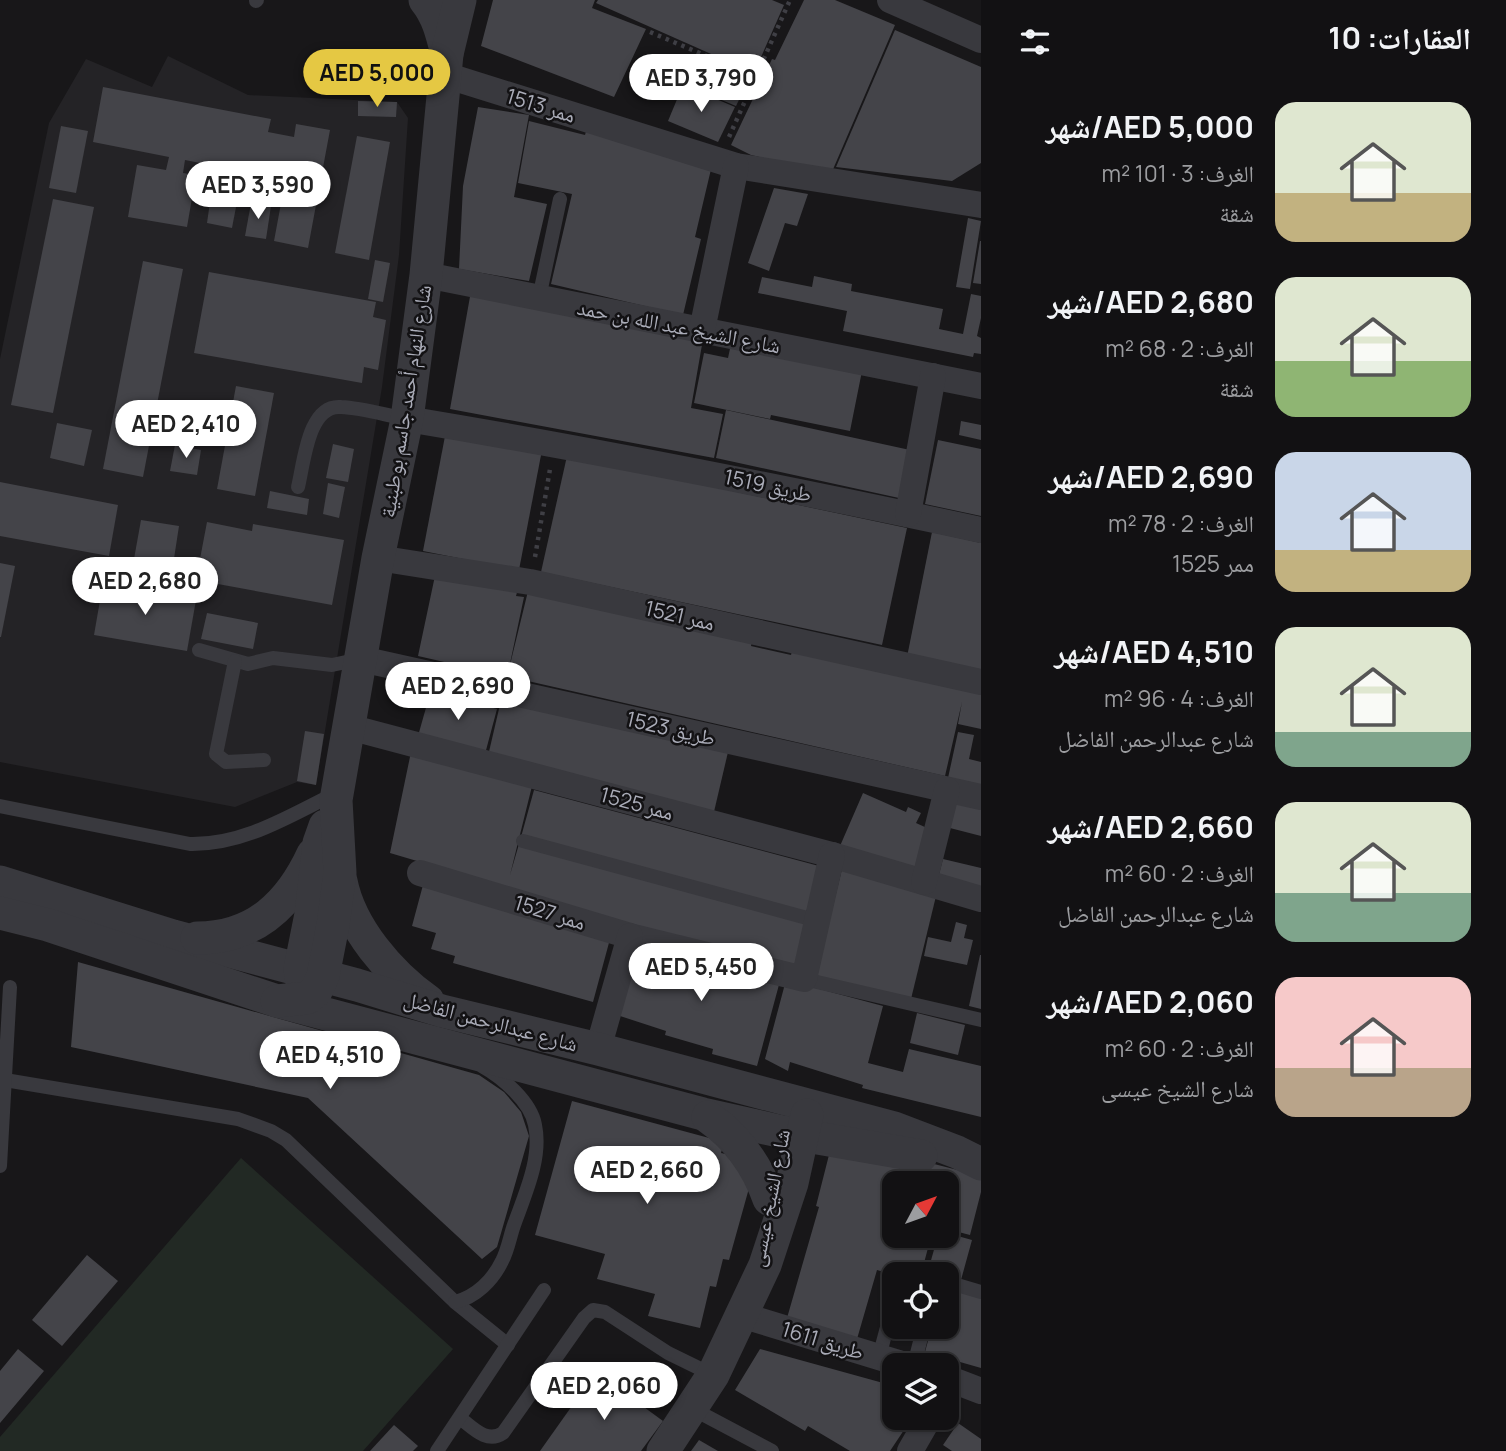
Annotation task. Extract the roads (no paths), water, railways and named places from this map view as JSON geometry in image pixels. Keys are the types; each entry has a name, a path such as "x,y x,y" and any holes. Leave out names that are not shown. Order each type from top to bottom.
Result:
{"street":[{"path":"425,0 442,31 446,64"},
{"name":"شارع النهام أحمد جاسم بوطبنية","path":"307,992 340,873 337,796 377,558 407,419 426,275 446,64 460,0"},
{"path":"890,0 981,40"},
{"name":"ممر 1513","path":"446,64 727,163 981,205"},
{"path":"702,330 727,163"},
{"name":"شارع الشيخ عبد الله بن حمد","path":"426,275 981,386"},
{"path":"908,514 933,376"},
{"name":"طريق 1519","path":"407,419 555,444 981,530"},
{"name":"ممر 1521","path":"377,558 530,582 981,682"},
{"name":"طريق 1523","path":"361,659 981,797"},
{"name":"ممر 1525","path":"349,727 832,855 981,899"},
{"path":"924,882 947,790"},
{"name":"شارع النهام أحمد جاسم بوطبنية","path":"307,992 318,842 337,796"},
{"path":"173,936 200,938 226,934 251,926 272,913 292,891 318,842"},
{"path":"804,979 832,855"},
{"path":"340,873 345,900 374,948 412,990 442,1011"},
{"name":"ممر 1527","path":"420,873 630,936 804,979"},
{"name":"شارع عبدالرحمن الفاضل","path":"0,882 173,936 441,1044 703,1114 796,1118"},
{"name":"شارع عبدالرحمن الفاضل","path":"0,913 307,992 442,1011 598,1049 796,1118 981,1165"},
{"path":"598,1049 630,936"},
{"path":"703,1114 718,1124 744,1150 755,1166 769,1199"},
{"name":"شارع الشيخ عيسى","path":"745,1306 769,1199 796,1118"},
{"name":"شارع الشيخ عيسى","path":"663,1451 713,1376 765,1265 782,1218 796,1118"},
{"name":"طريق 1611","path":"745,1306 882,1358"},
{"path":"959,1384 981,1391"},
{"path":"910,1451 922,1430"}],"lane":[{"path":"539,298 559,199"},
{"path":"298,486 313,426 325,411 340,406 407,419"},
{"path":"199,650 253,664 273,658 331,665 361,659"},
{"path":"235,661 216,754 226,762 264,760"},
{"path":"0,806 190,844 206,844 240,838 337,796"},
{"path":"523,841 818,921"},
{"name":"ممر 1527","path":"804,979 981,1020"},
{"path":"0,1163 10,987"},
{"path":"441,1044 492,1072 517,1096 529,1110 535,1123 537,1139 532,1173 502,1261 477,1292 468,1299 455,1301"},
{"path":"5,1080 238,1119 271,1130 286,1140 455,1301 508,1345"},
{"path":"959,1286 981,1292"},
{"path":"437,1451 544,1290"},
{"path":"460,1418 486,1437 495,1438 503,1433 584,1318 593,1310 605,1312 668,1353 713,1376"},
{"path":"879,1357 884,1339"},
{"path":"691,1408 772,1451"}]}
